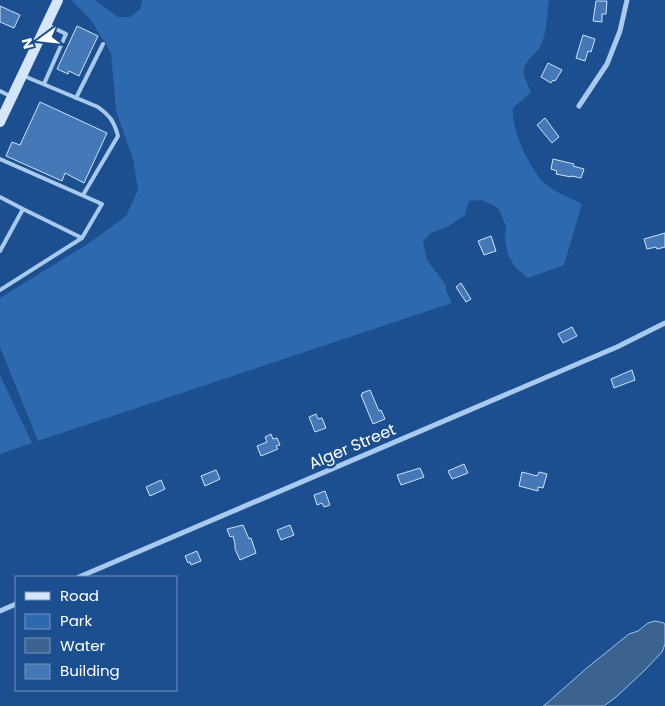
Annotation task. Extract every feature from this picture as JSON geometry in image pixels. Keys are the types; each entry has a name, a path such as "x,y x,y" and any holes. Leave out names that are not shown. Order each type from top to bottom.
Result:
{"main road":[{"path":"0,122 58,0"}],"street":[{"path":"580,106 607,64 620,31 627,0"},
{"name":"Alger Street","path":"81,576 617,347 665,323"},
{"path":"0,611 15,604"}],"lane":[{"path":"44,84 66,34 46,24"},
{"path":"76,98 103,44"},
{"path":"22,75 98,107 108,115 115,126 118,136 83,195"},
{"path":"0,91 12,97"},
{"path":"0,159 102,204 82,238 0,290"},
{"path":"0,197 82,238"},
{"path":"0,250 23,209"}],"green space":[{"path":"71,0 95,0 118,17 130,17 140,9 142,0 549,0 542,42 538,50 526,63 524,70 531,92 513,108 513,117 523,150 541,179 555,190 582,204 564,265 528,278 515,267 508,255 505,240 506,226 498,208 482,200 469,201 465,215 449,226 431,233 423,241 427,260 446,285 446,291 452,303 38,441 0,347 0,298 89,243 126,216 138,190 133,159 116,111 111,53 91,20"},
{"path":"0,375 32,443 0,454"}],"water":[{"path":"655,621 665,625 665,644 662,652 616,697 604,706 543,706 629,634"}],"building":[{"path":"596,1 607,1 606,14 602,14 602,22 593,21"},
{"path":"0,6 20,15 14,28 0,22"},
{"path":"77,26 98,36 79,76 69,71 68,74 57,69"},
{"path":"583,35 595,39 591,52 588,51 585,61 576,58"},
{"path":"548,63 562,70 555,81 553,80 551,83 541,77"},
{"path":"40,102 107,133 84,183 65,173 62,181 6,156 12,142 20,145"},
{"path":"545,118 559,137 552,143 537,125"},
{"path":"553,159 574,164 573,166 584,169 581,178 556,174 557,171 551,169"},
{"path":"665,233 665,247 647,249 644,239"},
{"path":"491,236 496,251 484,255 478,241"},
{"path":"461,283 471,299 466,302 456,287"},
{"path":"572,327 577,336 563,343 558,334"},
{"path":"632,370 635,380 614,388 611,379"},
{"path":"370,390 379,411 381,410 385,419 373,424 361,395"},
{"path":"316,414 318,419 322,418 326,428 315,432 309,417"},
{"path":"271,434 273,439 277,438 280,445 276,446 278,449 261,456 257,446 267,442 265,437"},
{"path":"464,464 468,473 452,479 448,471"},
{"path":"420,468 424,477 401,485 397,475"},
{"path":"216,470 220,479 205,486 201,476"},
{"path":"522,472 537,476 539,472 547,474 543,488 538,487 538,491 519,486"},
{"path":"161,480 165,489 150,496 146,487"},
{"path":"325,491 330,505 324,507 322,503 317,505 314,495"},
{"path":"243,525 249,539 251,538 256,553 240,560 235,549 233,536 230,537 227,529"},
{"path":"290,525 294,535 281,540 277,530"},
{"path":"197,551 201,561 191,565 185,556"}]}
